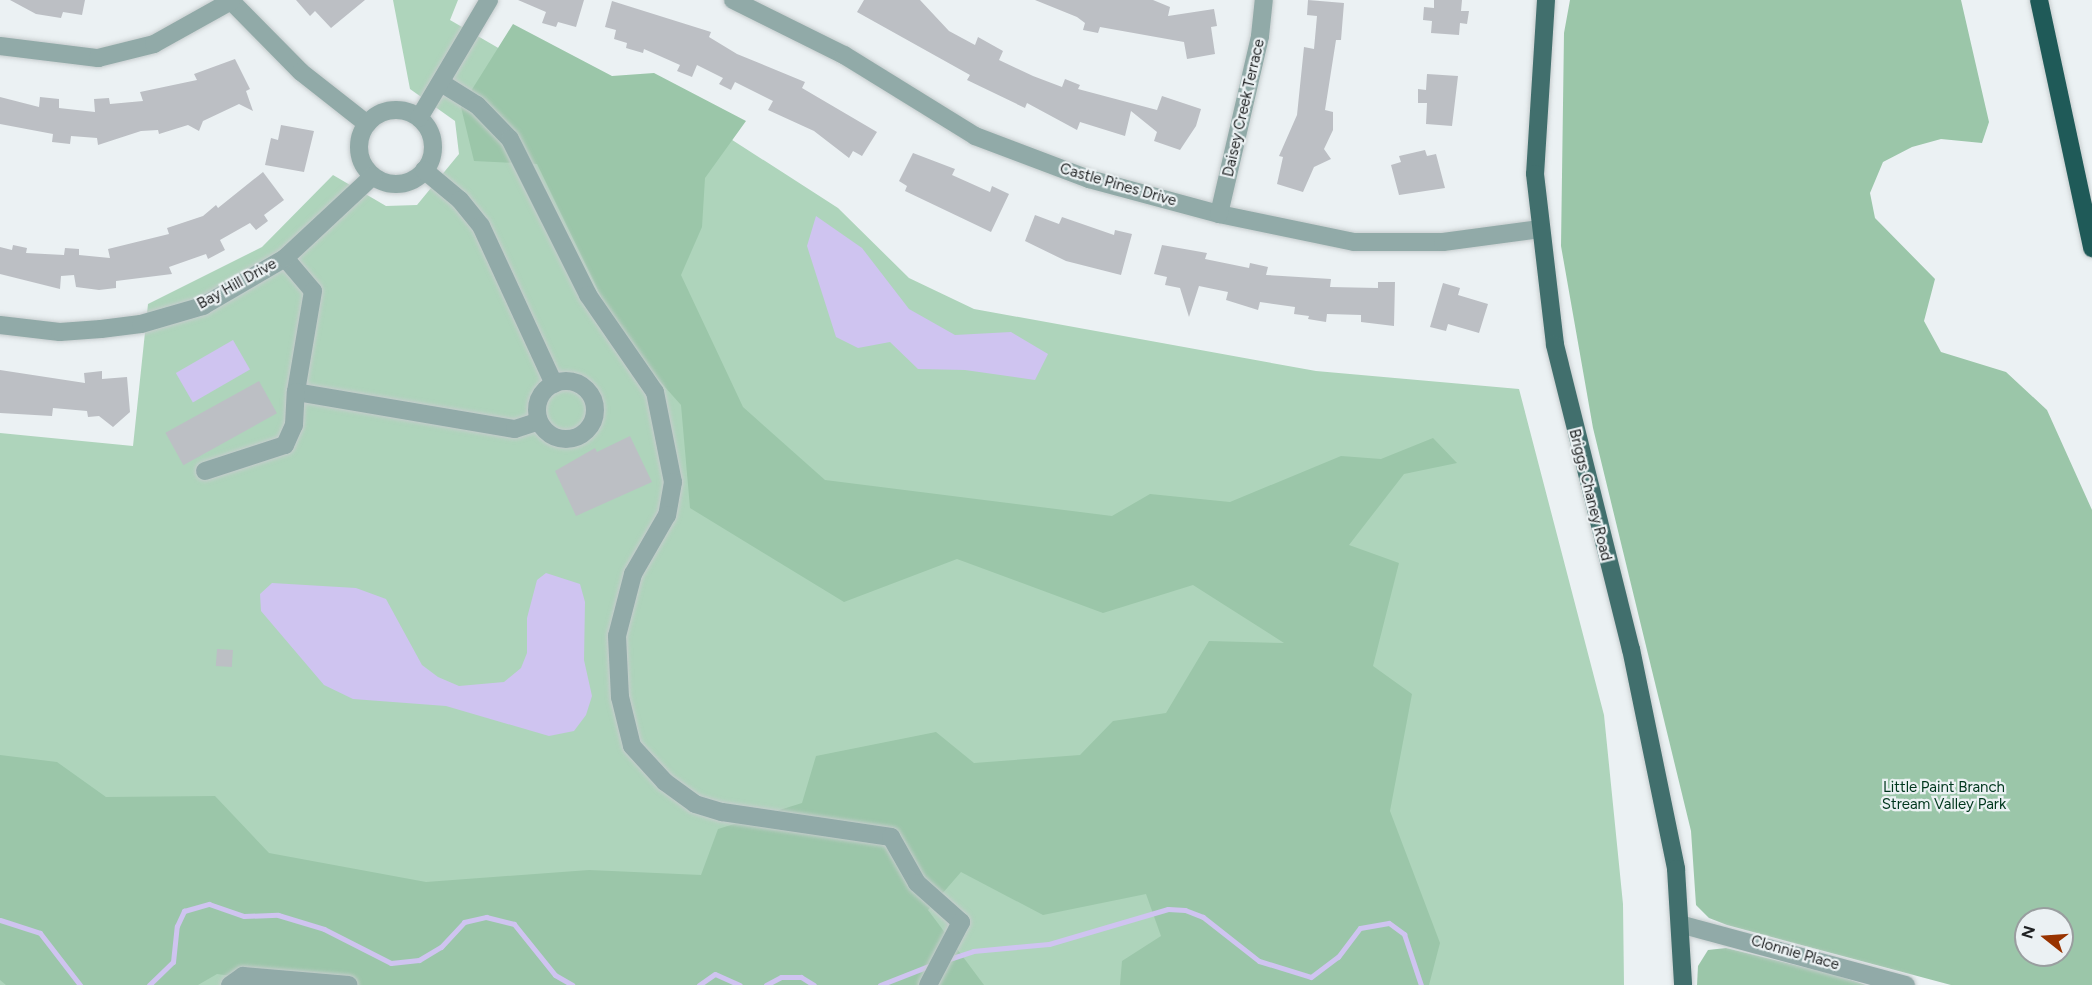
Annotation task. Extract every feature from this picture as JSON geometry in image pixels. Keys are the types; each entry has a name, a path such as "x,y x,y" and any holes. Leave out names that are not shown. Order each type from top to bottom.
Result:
{"highway":[{"path":"2039,0 2092,248"}],"main road":[{"name":"Briggs Chaney Road","path":"1546,0 1535,174 1559,371 1631,650 1676,869 1683,925 1683,985"}],"street":[{"path":"419,118 443,84 489,0"},
{"name":"Castle Pines Drive","path":"733,0 844,54 975,136 1089,179 1219,214 1354,242 1443,242 1540,229"},
{"name":"Daisey Creek Terrace","path":"1219,214 1258,47 1264,0"},
{"path":"0,46 98,58 154,44 231,1 301,72 367,124"},
{"path":"443,84 477,105 510,139 588,295 655,392 673,483 667,515 633,574 617,636 620,698 632,746 664,782 695,804 722,812 891,837 917,883 961,922 959,931 928,985"},
{"path":"397,110 419,118 432,149 424,170 394,184 373,176 359,145 367,124 397,110"},
{"path":"424,170 460,200 481,226 554,384"},
{"name":"Bay Hill Drive","path":"0,325 60,332 152,321 202,306 285,258 373,176"},
{"path":"205,471 285,445 294,425 296,392 312,291 285,258"},
{"path":"573,382 589,393 593,421 580,436 561,439 539,421 538,404 554,384 573,382"},
{"path":"296,392 515,429 539,421"},
{"name":"Clonnie Place","path":"1683,925 1906,985"},
{"path":"230,985 243,976 348,985"}],"green space":[{"path":"393,0 458,0 450,20 564,86 695,116 838,208 909,278 974,309 1316,371 1519,389 1604,715 1623,904 1624,985 0,985 0,433 133,446 148,304 262,247 333,175 386,206 417,205 459,154 455,121 410,89"},
{"name":"Little Paint Branch Stream Valley Park","path":"1570,0 1961,0 1989,122 1982,143 1941,139 1912,147 1883,162 1870,193 1875,218 1935,279 1924,321 1941,352 2006,372 2047,410 2092,510 2092,985 1951,985 1727,925 1709,918 1696,905 1691,831 1593,428 1561,246 1564,33"},
{"path":"513,24 612,76 654,73 746,121 705,178 702,227 681,275 743,407 825,480 1112,516 1150,494 1230,502 1341,456 1381,459 1433,438 1457,463 1404,474 1349,545 1399,563 1373,666 1412,694 1390,811 1440,943 1429,985 1120,985 1122,961 1161,936 1146,894 1043,915 961,872 928,910 984,985 304,985 217,974 198,985 6,985 0,980 0,755 57,762 106,797 215,796 269,853 426,882 589,870 701,875 718,829 802,803 816,756 936,732 974,763 1080,755 1113,721 1166,713 1209,641 1284,643 1193,585 1103,613 957,559 844,602 690,508 681,405 621,338 537,164 474,161 461,107"},
{"path":"1726,948 1836,975 1866,985 1697,985 1698,966 1708,950"}],"shaded area":[{"path":"816,216 862,248 909,309 955,335 1011,332 1048,354 1035,380 965,370 918,369 890,342 858,348 836,337 807,246"},
{"path":"233,340 250,369 193,402 176,373"},
{"path":"546,573 580,584 585,602 584,660 592,696 586,715 574,731 549,736 446,706 353,699 324,685 261,611 260,594 272,583 356,588 386,599 422,665 438,677 459,686 504,682 521,668 527,653 527,618 537,580"}],"building":[{"path":"10,0 85,0 82,15 63,12 61,18 36,14"},
{"path":"296,0 365,0 331,28 315,11 310,16"},
{"path":"518,0 584,0 576,27 558,22 556,27 542,23 546,12"},
{"path":"864,0 920,0 949,31 975,45 978,37 1003,51 999,60 1033,76 1062,87 1065,79 1080,85 1078,89 1157,110 1162,96 1201,109 1196,126 1180,150 1154,141 1157,132 1131,111 1125,136 1080,122 1077,130 1027,103 1025,108 967,80 970,75 857,12"},
{"path":"1035,0 1153,0 1170,7 1168,16 1214,9 1217,26 1211,27 1215,54 1187,59 1184,42 1100,27 1098,33 1083,30 1085,23 1077,17"},
{"path":"1308,0 1344,3 1341,40 1336,40 1325,110 1333,112 1333,130 1324,149 1331,159 1314,167 1303,192 1277,184 1283,157 1279,156 1297,115 1304,47 1314,49 1317,16 1307,15"},
{"path":"1434,0 1462,0 1461,11 1469,11 1467,24 1460,23 1459,35 1431,33 1432,21 1423,20 1424,7 1434,8"},
{"path":"612,1 711,32 709,37 737,54 805,82 802,88 877,132 862,156 853,151 849,158 814,131 768,110 773,101 735,82 731,90 719,84 723,78 697,65 692,77 677,71 680,65 644,49 643,53 626,48 627,43 614,39 616,30 605,27"},
{"path":"235,59 250,89 246,91 253,111 239,104 203,121 199,131 188,125 159,134 158,130 141,131 98,145 97,138 71,136 70,144 52,142 53,134 0,124 0,97 39,107 40,97 59,99 59,108 95,112 94,99 109,98 110,104 143,101 140,92 197,80 194,74"},
{"path":"1427,74 1458,76 1452,126 1426,124 1427,103 1418,103 1418,89 1426,90"},
{"path":"281,125 314,131 304,172 265,165 271,138 278,140"},
{"path":"1425,150 1427,156 1436,154 1445,188 1399,195 1391,165 1401,162 1399,156"},
{"path":"913,153 955,169 952,175 990,192 992,186 1009,194 991,232 905,191 907,186 899,181"},
{"path":"263,172 284,200 264,215 268,221 256,230 250,223 220,240 225,250 208,259 206,254 169,267 172,274 116,281 116,288 99,290 76,287 74,275 61,276 60,289 0,274 0,247 12,250 13,245 27,248 26,253 64,255 65,248 79,249 79,255 110,258 108,249 169,234 167,228 203,216 216,205 218,208"},
{"path":"1035,215 1059,224 1062,217 1114,235 1115,230 1132,234 1121,275 1066,261 1025,241"},
{"path":"1162,245 1207,253 1205,259 1249,268 1250,263 1268,267 1266,275 1331,279 1330,287 1378,288 1378,282 1395,282 1394,326 1361,322 1361,315 1327,314 1326,322 1308,319 1309,316 1294,314 1295,307 1260,302 1258,310 1226,300 1228,292 1199,286 1189,317 1180,288 1165,285 1167,277 1154,274"},
{"path":"1443,283 1460,288 1458,295 1488,304 1479,333 1448,324 1446,331 1430,327"},
{"path":"0,370 85,383 84,373 102,371 102,379 127,377 130,412 113,427 99,416 88,417 87,411 53,408 52,416 0,413"},
{"path":"259,381 277,413 183,465 165,433"},
{"path":"630,436 652,482 576,516 555,471 595,448 597,452"},
{"path":"217,649 233,650 232,667 216,666"}],"waterway":[{"path":"149,985 173,962 177,926 184,911 209,904 244,916 278,915 324,929 391,963 419,960 441,947 464,922 486,917 514,924 555,975 572,985"},
{"path":"946,960 973,951 1049,944 1168,909 1185,910 1203,917 1259,961 1311,977 1338,957 1360,928 1389,923 1404,934 1421,985"},
{"path":"0,920 40,933 80,985"},
{"path":"880,985 934,964"},
{"path":"699,985 715,974 740,985"},
{"path":"766,985 781,977 801,977 814,985"}]}
